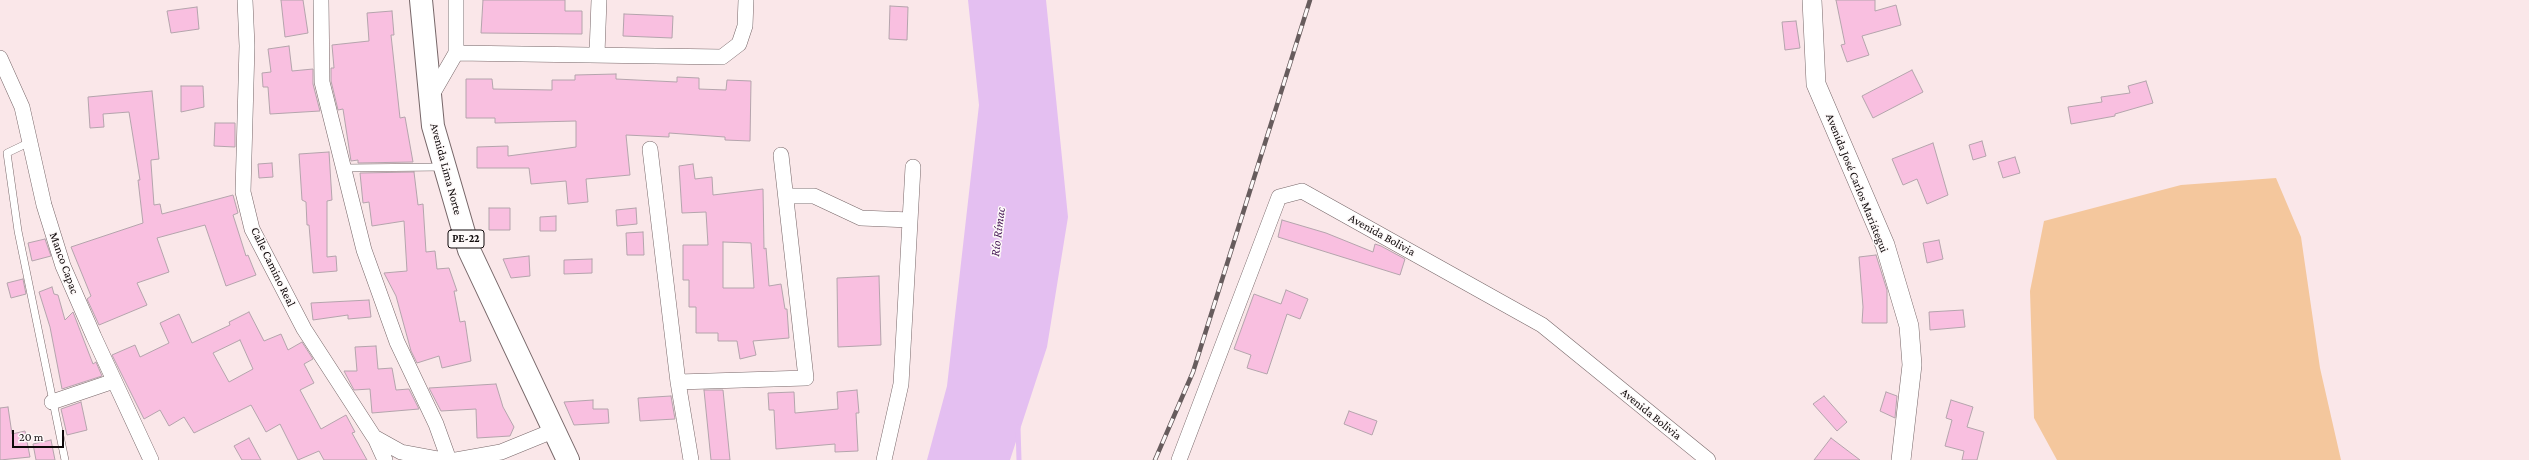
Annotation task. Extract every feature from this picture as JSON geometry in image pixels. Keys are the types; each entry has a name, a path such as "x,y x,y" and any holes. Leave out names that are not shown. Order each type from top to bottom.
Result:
{"highway":[{"name":"Avenida Lima Norte","path":"421,0 433,126 469,250 568,460"}],"street":[{"name":"Calle Camino Real","path":"245,0 247,46 244,192 252,229 304,329 374,437 401,452 444,460"},
{"path":"321,0 322,82 364,250 397,342 436,424 449,460"},
{"path":"430,98 456,53 456,0"},
{"path":"597,54 599,0"},
{"path":"456,53 722,57 739,44 744,26 746,0"},
{"name":"Avenida José Carlos Mariátegui","path":"1812,0 1816,84 1885,245 1909,326 1912,365 1901,460"},
{"name":"Manco Capac","path":"0,58 22,107 44,206 63,266 151,460"},
{"path":"650,149 678,382 691,460"},
{"path":"678,382 806,378 781,155"},
{"path":"884,460 901,384 913,167"},
{"name":"Avenida Bolivia","path":"1179,460 1278,197 1302,191 1542,325 1708,460"},
{"path":"786,196 814,196 861,218 910,220"},
{"path":"52,402 114,381"},
{"path":"456,460 501,452 555,430"},
{"path":"374,437 385,460"}],"lane":[{"path":"30,142 7,152 18,231 65,460"},
{"path":"344,168 445,167"}],"shaded area":[{"path":"2276,178 2301,237 2320,368 2341,460 2057,460 2034,418 2030,291 2044,221 2181,185"}],"water":[{"name":"Río Rímac","path":"968,0 1046,0 1068,217 1047,347 1010,460 927,460 947,386 979,105"}],"building":[{"path":"281,0 303,0 308,33 285,37"},
{"path":"483,0 565,0 565,11 582,11 582,34 481,33"},
{"path":"1836,0 1875,0 1875,11 1896,5 1901,25 1862,36 1869,55 1847,62 1841,45 1845,44"},
{"path":"890,6 908,7 907,40 889,39"},
{"path":"197,7 199,29 171,33 167,11"},
{"path":"392,11 394,35 391,35 400,118 405,117 413,162 358,163 358,160 351,161 343,109 338,110 331,81 331,68 334,68 332,45 369,41 367,13"},
{"path":"624,14 673,16 672,38 623,36"},
{"path":"1796,21 1800,48 1785,50 1782,22"},
{"path":"289,46 292,71 313,69 313,84 320,111 270,114 268,87 263,87 262,73 271,72 268,49"},
{"path":"1912,70 1923,92 1873,118 1862,96"},
{"path":"616,74 616,79 677,82 677,77 699,78 699,89 726,90 727,80 751,81 750,141 725,140 725,137 669,133 669,137 626,135 630,175 586,179 588,202 568,204 566,181 531,184 529,168 477,168 477,147 508,146 508,156 576,147 576,121 495,123 495,118 466,118 466,79 492,79 493,89 552,90 552,80 575,80 575,75"},
{"path":"2146,81 2153,103 2115,114 2115,116 2071,124 2068,107 2102,102 2101,97 2130,93 2128,86"},
{"path":"181,86 203,86 204,107 181,112"},
{"path":"152,91 159,159 151,160 154,205 160,204 162,214 233,195 238,213 233,215 246,256 248,255 256,275 226,286 205,225 157,238 169,272 137,283 147,305 99,325 87,299 91,296 71,247 143,223 138,180 140,180 129,112 103,114 104,127 90,128 88,97"},
{"path":"215,123 235,123 235,147 214,146"},
{"path":"1982,141 1986,156 1973,160 1969,145"},
{"path":"1933,143 1948,195 1927,204 1917,179 1903,185 1892,159"},
{"path":"329,152 332,200 327,201 327,257 336,256 337,271 313,273 309,225 307,225 306,202 302,200 299,154"},
{"path":"2015,157 2020,173 2003,178 1998,162"},
{"path":"272,163 273,177 259,178 258,164"},
{"path":"693,164 695,179 712,177 713,195 763,189 764,249 766,248 769,286 781,284 785,309 787,309 789,338 753,341 756,355 740,359 737,341 718,341 718,333 696,333 696,307 689,307 689,280 683,280 683,245 708,245 706,212 682,213 679,166","holes":["723,242 751,243 754,288 723,288"]},
{"path":"414,172 418,205 423,204 426,252 435,251 437,269 449,268 457,291 454,291 460,322 465,321 471,361 442,368 439,356 417,363 411,351 396,296 384,273 407,271 404,221 372,226 369,202 363,203 360,173"},
{"path":"489,208 510,208 510,230 489,230"},
{"path":"636,208 637,224 617,226 616,210"},
{"path":"556,216 556,231 540,231 540,217"},
{"path":"1282,220 1326,233 1373,252 1375,244 1381,246 1405,259 1400,275 1278,237"},
{"path":"643,232 644,255 627,255 626,233"},
{"path":"45,239 51,256 32,261 28,243"},
{"path":"1939,240 1943,259 1927,263 1923,243"},
{"path":"1876,255 1887,290 1887,323 1862,323 1863,307 1859,257"},
{"path":"529,256 530,276 511,278 503,259"},
{"path":"592,259 592,273 564,274 564,260"},
{"path":"879,276 881,345 838,347 837,278"},
{"path":"23,279 26,294 11,298 7,283"},
{"path":"52,287 54,294 58,295 65,320 73,312 93,364 96,362 102,376 62,389 50,327 39,292"},
{"path":"1286,290 1308,299 1300,319 1287,314 1267,374 1247,368 1251,355 1234,349 1254,294 1281,304"},
{"path":"369,300 371,317 348,319 348,315 313,320 311,303"},
{"path":"1963,310 1965,327 1930,330 1929,312"},
{"path":"249,312 264,341 281,334 288,350 302,342 313,359 304,364 314,383 300,390 321,429 346,415 355,432 352,433 367,460 324,460 319,451 298,460 280,424 266,432 251,405 194,433 184,417 169,426 160,410 144,419 112,355 135,345 140,357 169,343 160,323 179,314 192,343 230,325 229,322","holes":["240,340 253,369 229,382 213,353"]},
{"path":"376,346 378,369 392,368 396,390 409,389 419,409 372,413 370,389 354,390 344,371 357,371 355,347"},
{"path":"496,384 503,407 514,427 510,436 477,438 476,409 441,411 429,388"},
{"path":"704,390 723,390 730,460 711,460"},
{"path":"857,390 859,413 856,413 858,451 835,452 835,444 776,449 774,410 769,410 768,393 794,392 795,413 838,409 837,392"},
{"path":"1886,392 1897,396 1895,418 1880,411"},
{"path":"671,396 675,419 640,421 638,398"},
{"path":"1824,396 1847,422 1837,431 1813,404"},
{"path":"593,400 593,409 608,409 609,423 574,425 564,402"},
{"path":"1951,400 1973,407 1967,427 1984,432 1977,460 1962,460 1964,451 1945,446 1952,420 1946,418"},
{"path":"81,402 87,430 67,435 61,409"},
{"path":"8,407 12,434 25,431 30,457 0,460 0,408"},
{"path":"1349,411 1377,421 1372,435 1344,424"},
{"path":"249,438 261,460 242,460 234,446"},
{"path":"1831,438 1860,460 1814,460"},
{"path":"51,440 55,460 36,460 33,444"}],"waterway":[{"path":"1018,427 1019,460"}],"railway":[{"path":"1155,460 1193,372 1310,0"}]}
